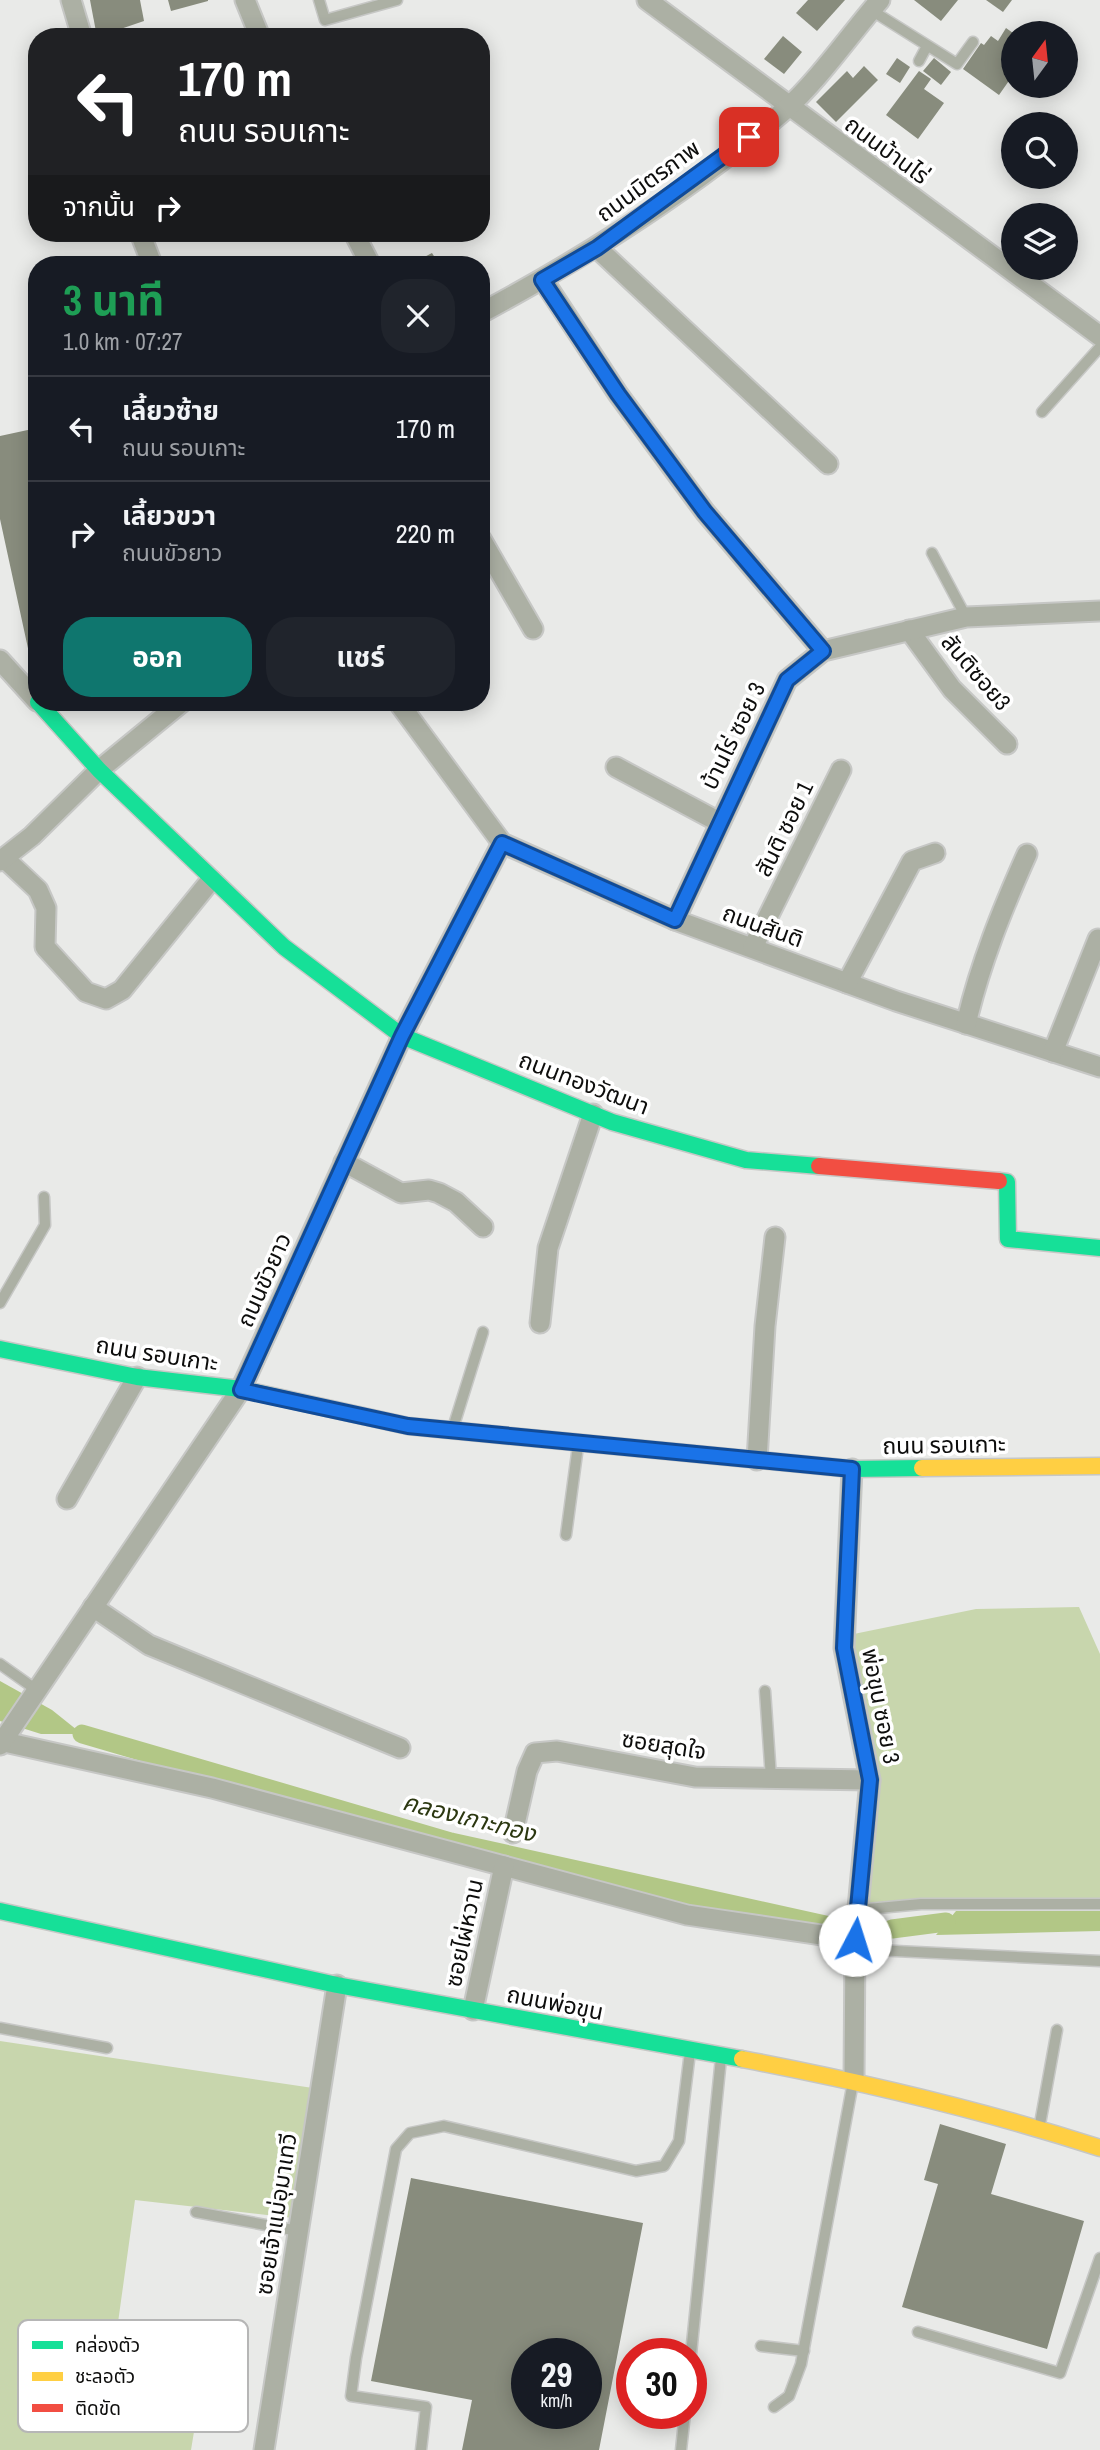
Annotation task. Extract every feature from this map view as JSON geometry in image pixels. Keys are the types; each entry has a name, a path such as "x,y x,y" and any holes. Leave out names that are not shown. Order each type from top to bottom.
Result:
{"street":[{"path":"71,0 79,28"},
{"path":"245,0 256,28"},
{"name":"ถนนบ้านไร่","path":"647,0 1100,336"},
{"name":"ถนนมิตรภาพ","path":"490,308 597,248 691,182 788,107 875,5"},
{"path":"597,248 828,464"},
{"path":"542,280 618,394 705,512 823,651"},
{"path":"490,555 533,629"},
{"name":"บ้านไร่ ซอย 3","path":"675,920 787,680 823,651 966,617 1100,611"},
{"name":"สันติซอย3","path":"909,630 952,689 1007,744"},
{"path":"0,660 28,691"},
{"name":"ถนนทองวัฒนา","path":"46,711 99,770 284,947 402,1036 593,1114 746,1160 1007,1182 1008,1239 1100,1248"},
{"path":"171,711 99,770 32,836 2,859 38,890 46,908 45,947 86,992 106,999 122,990 211,880"},
{"name":"ถนนสันติ","path":"405,711 502,843 675,920 847,983 1100,1067"},
{"path":"616,767 719,822"},
{"name":"สันติ ซอย 1","path":"753,947 841,770"},
{"name":"ถนนขัวยาว","path":"1,1743 39,1691 241,1390 402,1036 502,843"},
{"path":"847,983 912,861 935,853"},
{"path":"966,1024 990,942 1027,854"},
{"path":"1053,1052 1098,939"},
{"path":"540,1323 548,1248 593,1114"},
{"path":"344,1162 401,1193 429,1190 439,1193 456,1202 483,1227"},
{"path":"757,1460 765,1326 775,1237"},
{"name":"ถนน รอบเกาะ","path":"0,1349 137,1377 241,1390 408,1426 852,1469 1100,1466"},
{"path":"67,1499 137,1377"},
{"name":"พ่อขุน ซอย 3","path":"852,1469 844,1648 870,1780 855,1945"},
{"path":"93,1607 149,1645 400,1748"},
{"path":"1,1743 212,1788 687,1915 855,1945 854,2080"},
{"name":"ซอยสุดใจ","path":"513,1833 527,1771 535,1753 557,1751 695,1777 870,1780"},
{"name":"ซอยไผ่หวาน","path":"473,2010 504,1866"},
{"name":"ถนนพ่อขุน","path":"0,1911 337,1985 721,2058 854,2080 1039,2128 1100,2148"},
{"name":"ซอยเจ้าแม่อุมาเทวี","path":"264,2450 337,1985"}],"lane":[{"path":"319,0 325,20 397,0"},
{"path":"875,5 928,46 957,64 973,42"},
{"path":"919,61 928,46"},
{"path":"1042,412 1100,348"},
{"path":"932,553 966,617"},
{"path":"0,1303 46,1224 44,1197"},
{"path":"453,1430 483,1332"},
{"path":"566,1535 578,1442"},
{"path":"0,1664 39,1691"},
{"path":"765,1691 771,1778"},
{"path":"857,1910 921,1904 1100,1904"},
{"path":"855,1945 1100,1961"},
{"path":"0,2028 107,2048"},
{"path":"1039,2128 1058,2030"},
{"path":"421,2450 426,2407 351,2396 396,2150 410,2133 444,2126 636,2171 664,2165 679,2141 690,2052"},
{"path":"693,2338 721,2058"},
{"path":"774,2407 789,2396 804,2351 854,2080"},
{"path":"196,2212 298,2231"},
{"path":"918,2332 1059,2373 1100,2258"},
{"path":"761,2346 804,2351"},
{"path":"681,2450 683,2429"}],"shaded area":[{"path":"1079,1607 1100,1654 1100,1904 859,1908 874,1780 844,1636 976,1609"},
{"path":"0,1681 52,1710 82,1734 41,1734 0,1721"},
{"path":"956,1911 1100,1911 1100,1931 936,1935"},
{"path":"0,2041 313,2088 293,2218 135,2200 118,2320 18,2320 18,2432 194,2432 191,2450 0,2450"}],"building":[{"path":"90,0 140,0 144,21 123,28 95,28"},
{"path":"168,0 208,0 208,1 171,11"},
{"path":"808,0 845,0 817,31 796,13"},
{"path":"914,0 958,0 941,21"},
{"path":"986,0 1012,0 1003,12"},
{"path":"783,36 802,52 784,74 764,59"},
{"path":"991,36 998,41 1001,36 999,95 963,69 981,43 984,45"},
{"path":"897,58 910,67 900,83 886,74"},
{"path":"934,58 951,72 941,85 923,71"},
{"path":"864,66 878,80 836,122 816,102 847,71 853,78"},
{"path":"919,71 931,79 924,89 944,103 918,139 886,115"},
{"path":"28,430 28,648 0,519 0,436"},
{"path":"940,2124 1006,2144 991,2194 1084,2221 1047,2349 902,2307 938,2184 924,2180"},
{"path":"411,2178 643,2223 621,2338 616,2338 616,2362 599,2450 462,2450 472,2400 371,2381"}],"waterway":[{"name":"คลองเกาะทอง","path":"82,1734 451,1842 848,1930"},
{"name":"คลองเกาะทอง","path":"892,1929 946,1922"}],"traffic: fast":[{"path":"46,711 99,770 284,947 402,1036 612,1122 746,1160 819,1166"},
{"path":"999,1181 1007,1182 1008,1239 1100,1248"},
{"path":"0,1349 137,1377 241,1389 408,1426 852,1469 922,1468"},
{"path":"0,1911 337,1985 742,2059"}],"traffic: slow":[{"path":"922,1468 1100,1466"},
{"path":"742,2059 922,2098 1012,2121 1100,2148"}],"traffic: jam":[{"path":"819,1166 999,1181"}],"route":[{"path":"749,137 691,182 597,248 542,280 618,394 705,512 823,651 787,680 675,920 502,843 402,1036 241,1390 408,1426 852,1469 844,1648 870,1780 855,1940"}]}
